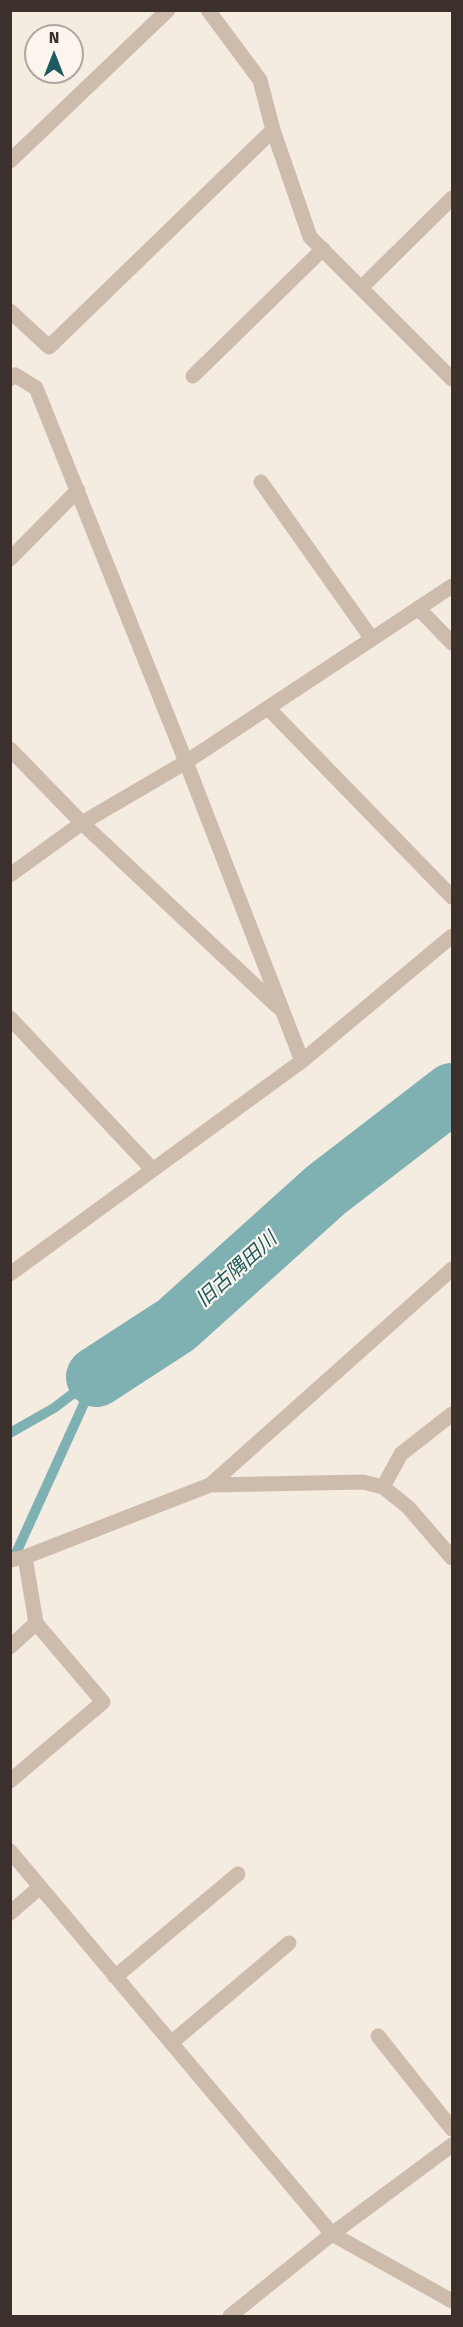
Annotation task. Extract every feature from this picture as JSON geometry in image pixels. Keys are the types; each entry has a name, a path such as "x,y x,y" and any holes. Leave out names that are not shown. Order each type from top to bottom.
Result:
{"street":[{"path":"10,161 168,10"},
{"path":"208,10 260,80 273,130 310,237 453,379"},
{"path":"10,311 49,347 273,130"},
{"path":"361,288 453,198"},
{"path":"193,376 323,249"},
{"path":"10,379 15,375 36,388 186,762 302,1061"},
{"path":"261,482 372,639"},
{"path":"10,559 78,490"},
{"path":"10,875 82,823 186,762 453,586"},
{"path":"418,608 453,643"},
{"path":"268,708 453,897"},
{"path":"10,749 82,823 283,1011"},
{"path":"10,1274 302,1061 453,936"},
{"path":"10,1018 152,1169"},
{"path":"210,1485 453,1269"},
{"path":"383,1487 401,1454 453,1414"},
{"path":"10,1780 103,1702 36,1623 18,1558 210,1485 363,1482 383,1487 408,1507 453,1558"},
{"path":"10,1647 36,1623"},
{"path":"10,1851 332,2234 453,2301"},
{"path":"116,1977 238,1874"},
{"path":"10,1913 40,1887"},
{"path":"171,2043 289,1943"},
{"path":"378,2036 453,2129"},
{"path":"230,2316 332,2234 453,2145"}],"waterway":[{"name":"旧古隅田川","path":"96,1377 176,1325 326,1190 452,1093"},
{"name":"旧古隅田川","path":"10,1433 54,1408 95,1377"},
{"path":"12,1562 96,1377"}]}
